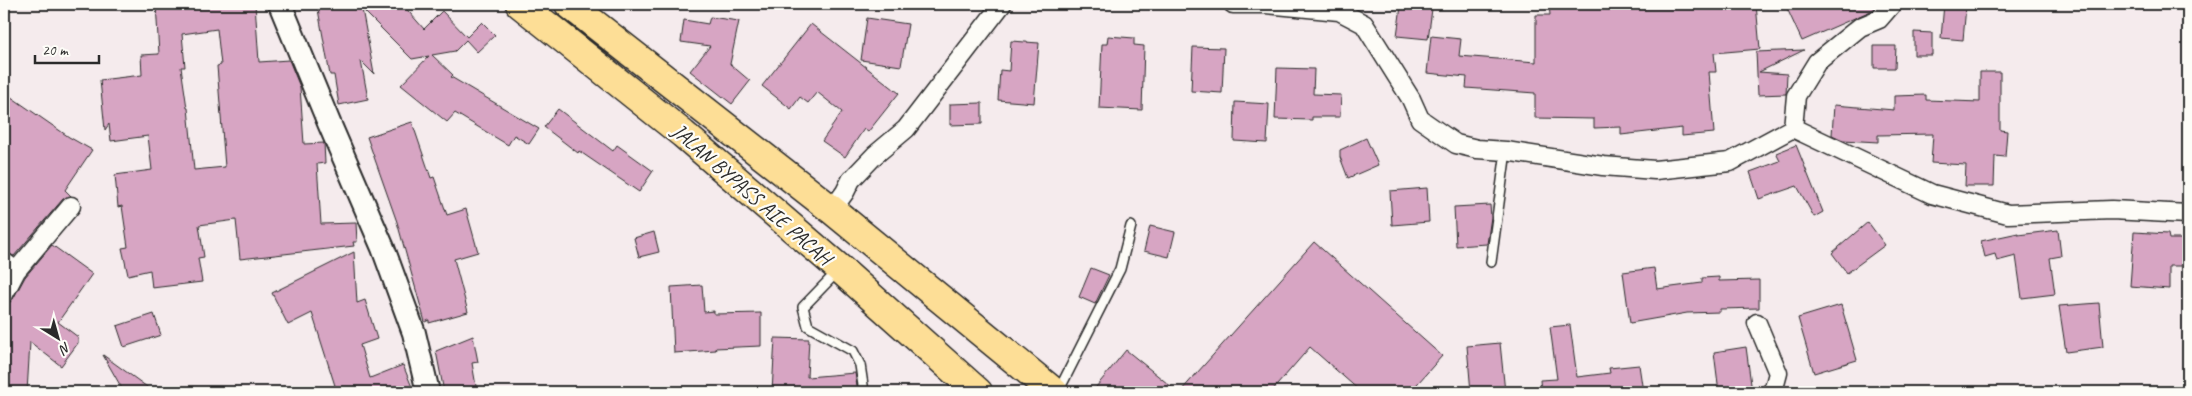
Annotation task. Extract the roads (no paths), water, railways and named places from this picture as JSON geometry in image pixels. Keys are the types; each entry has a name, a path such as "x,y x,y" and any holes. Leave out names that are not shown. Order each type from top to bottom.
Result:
{"highway":[{"name":"JALAN BYPASS AIE PACAH","path":"520,4 683,134 839,268 978,392"},
{"path":"579,6 1054,392"}],"street":[{"path":"280,4 329,123 384,248 414,333 428,392"},
{"path":"832,210 851,180 874,155 906,129 1002,4"},
{"path":"1232,4 1266,4 1339,11 1364,24 1411,99 1420,119 1456,144 1476,149 1506,151 1604,166 1655,170 1730,162 1793,128"},
{"path":"1793,128 1796,96 1817,62 1860,27 1879,19 1892,4"},
{"path":"1793,128 1932,194 2008,214 2112,210 2188,214"},
{"path":"4,294 10,266 71,206"},
{"path":"1757,323 1778,373 1771,392"}],"lane":[{"path":"1491,262 1506,151"},
{"path":"1058,392 1120,270 1131,226"},
{"path":"839,268 835,275 803,308 808,326 853,351 860,365 864,392"}]}
